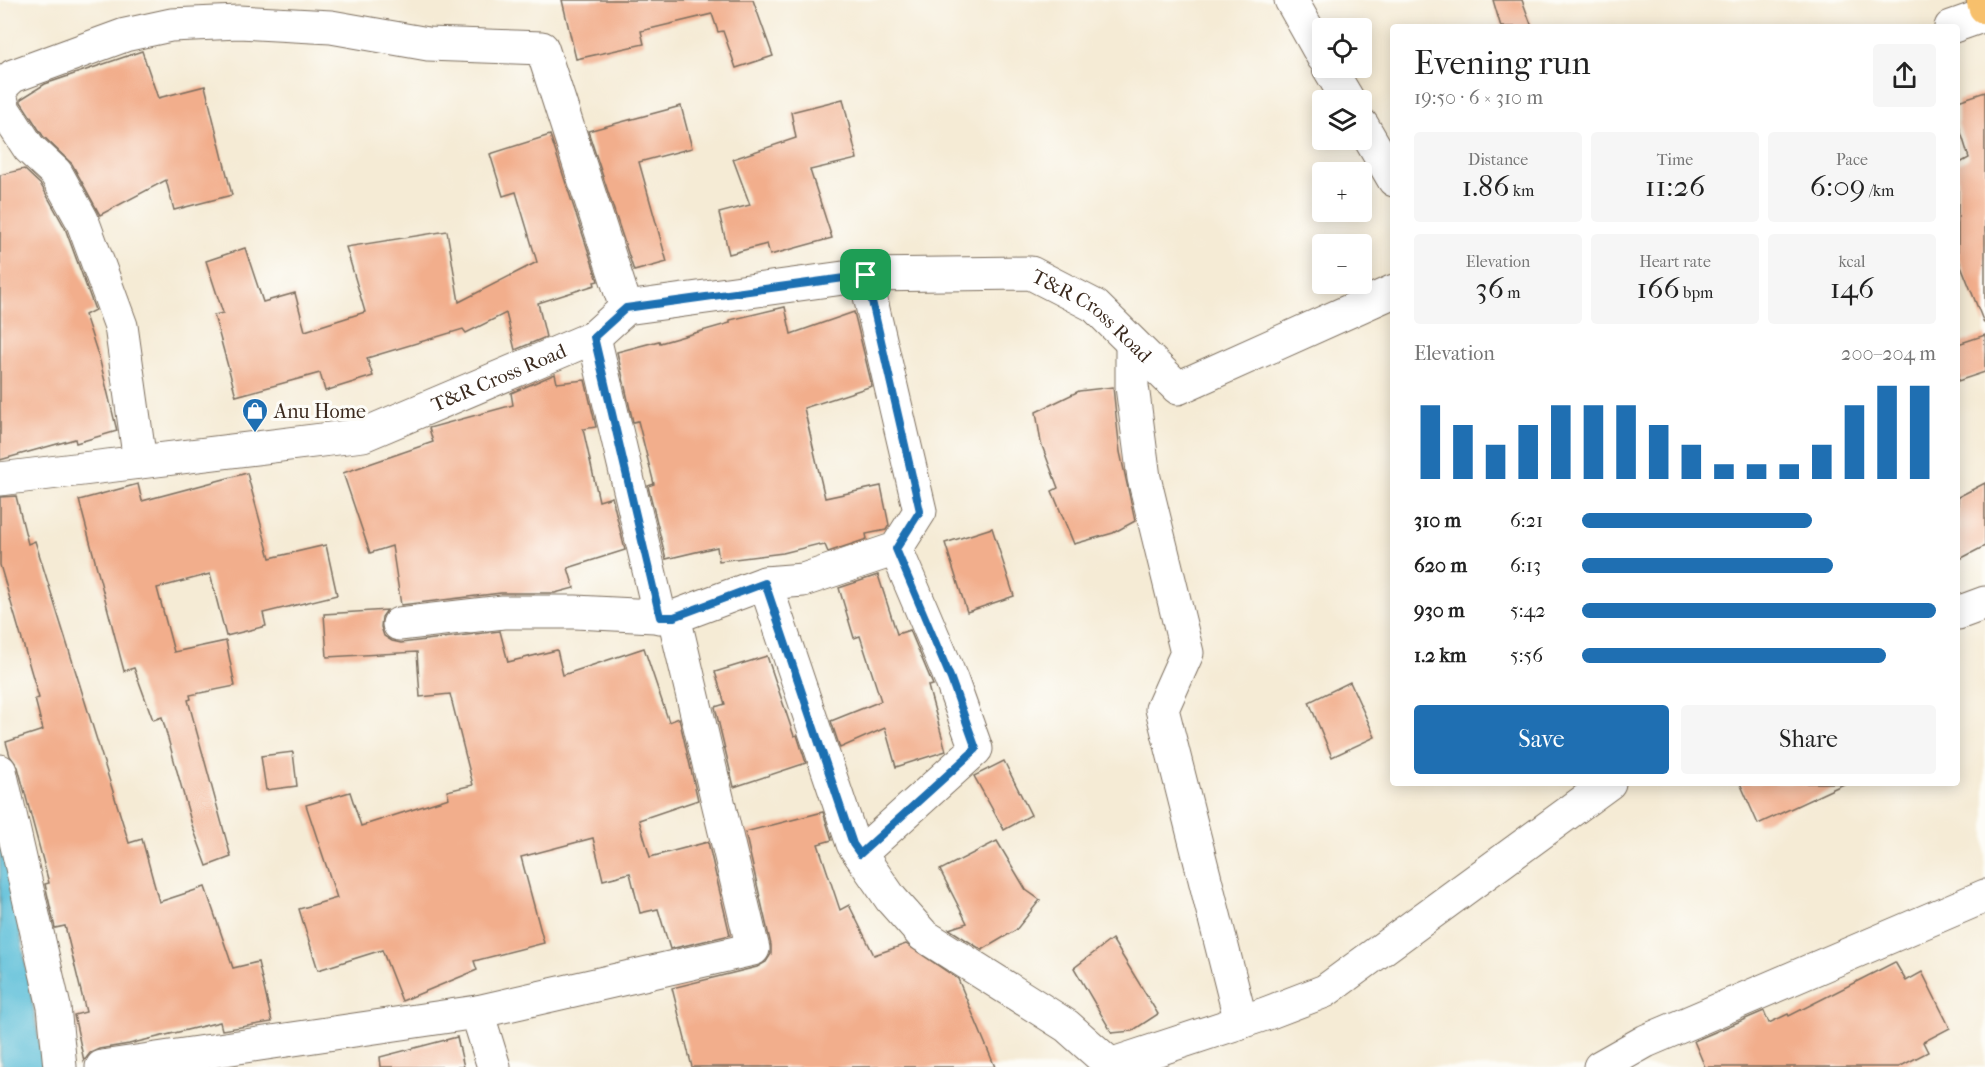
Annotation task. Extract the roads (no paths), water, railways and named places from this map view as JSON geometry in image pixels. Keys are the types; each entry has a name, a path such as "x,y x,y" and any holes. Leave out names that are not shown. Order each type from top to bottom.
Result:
{"main road":[{"path":"1983,0 1985,7"}],"street":[{"path":"1291,0 1312,37"},
{"path":"1960,24 1985,15"},
{"path":"0,88 14,76 114,39 171,25 239,22 331,27 428,44 542,48 626,308"},
{"path":"0,94 4,110 29,148 56,173 82,220 121,326 140,462"},
{"path":"1372,142 1390,173"},
{"name":"T&R Cross Road","path":"0,479 363,435 594,337 626,308 866,275 1031,273 1095,306 1178,388 1390,293"},
{"path":"399,624 503,612 575,612 667,617 765,583 803,580 896,549 920,511 866,275"},
{"path":"102,1067 477,1012 753,949 594,337"},
{"path":"1132,343 1132,386 1144,478 1187,653 1162,709 1241,1022"},
{"path":"860,854 976,749 951,679 896,549"},
{"path":"765,583 853,844 891,899 923,935 1066,1026 1112,1066 1325,991 1606,786"},
{"path":"1960,612 1985,603"},
{"path":"0,771 54,1007 60,1067"},
{"path":"1600,1067 1646,1041 1985,896"},
{"path":"477,1012 494,1067"}],"water":[{"path":"0,824 44,1067 2,1067 0,1056"}],"place":[{"name":"Anu Home","path":"255,434"}]}
